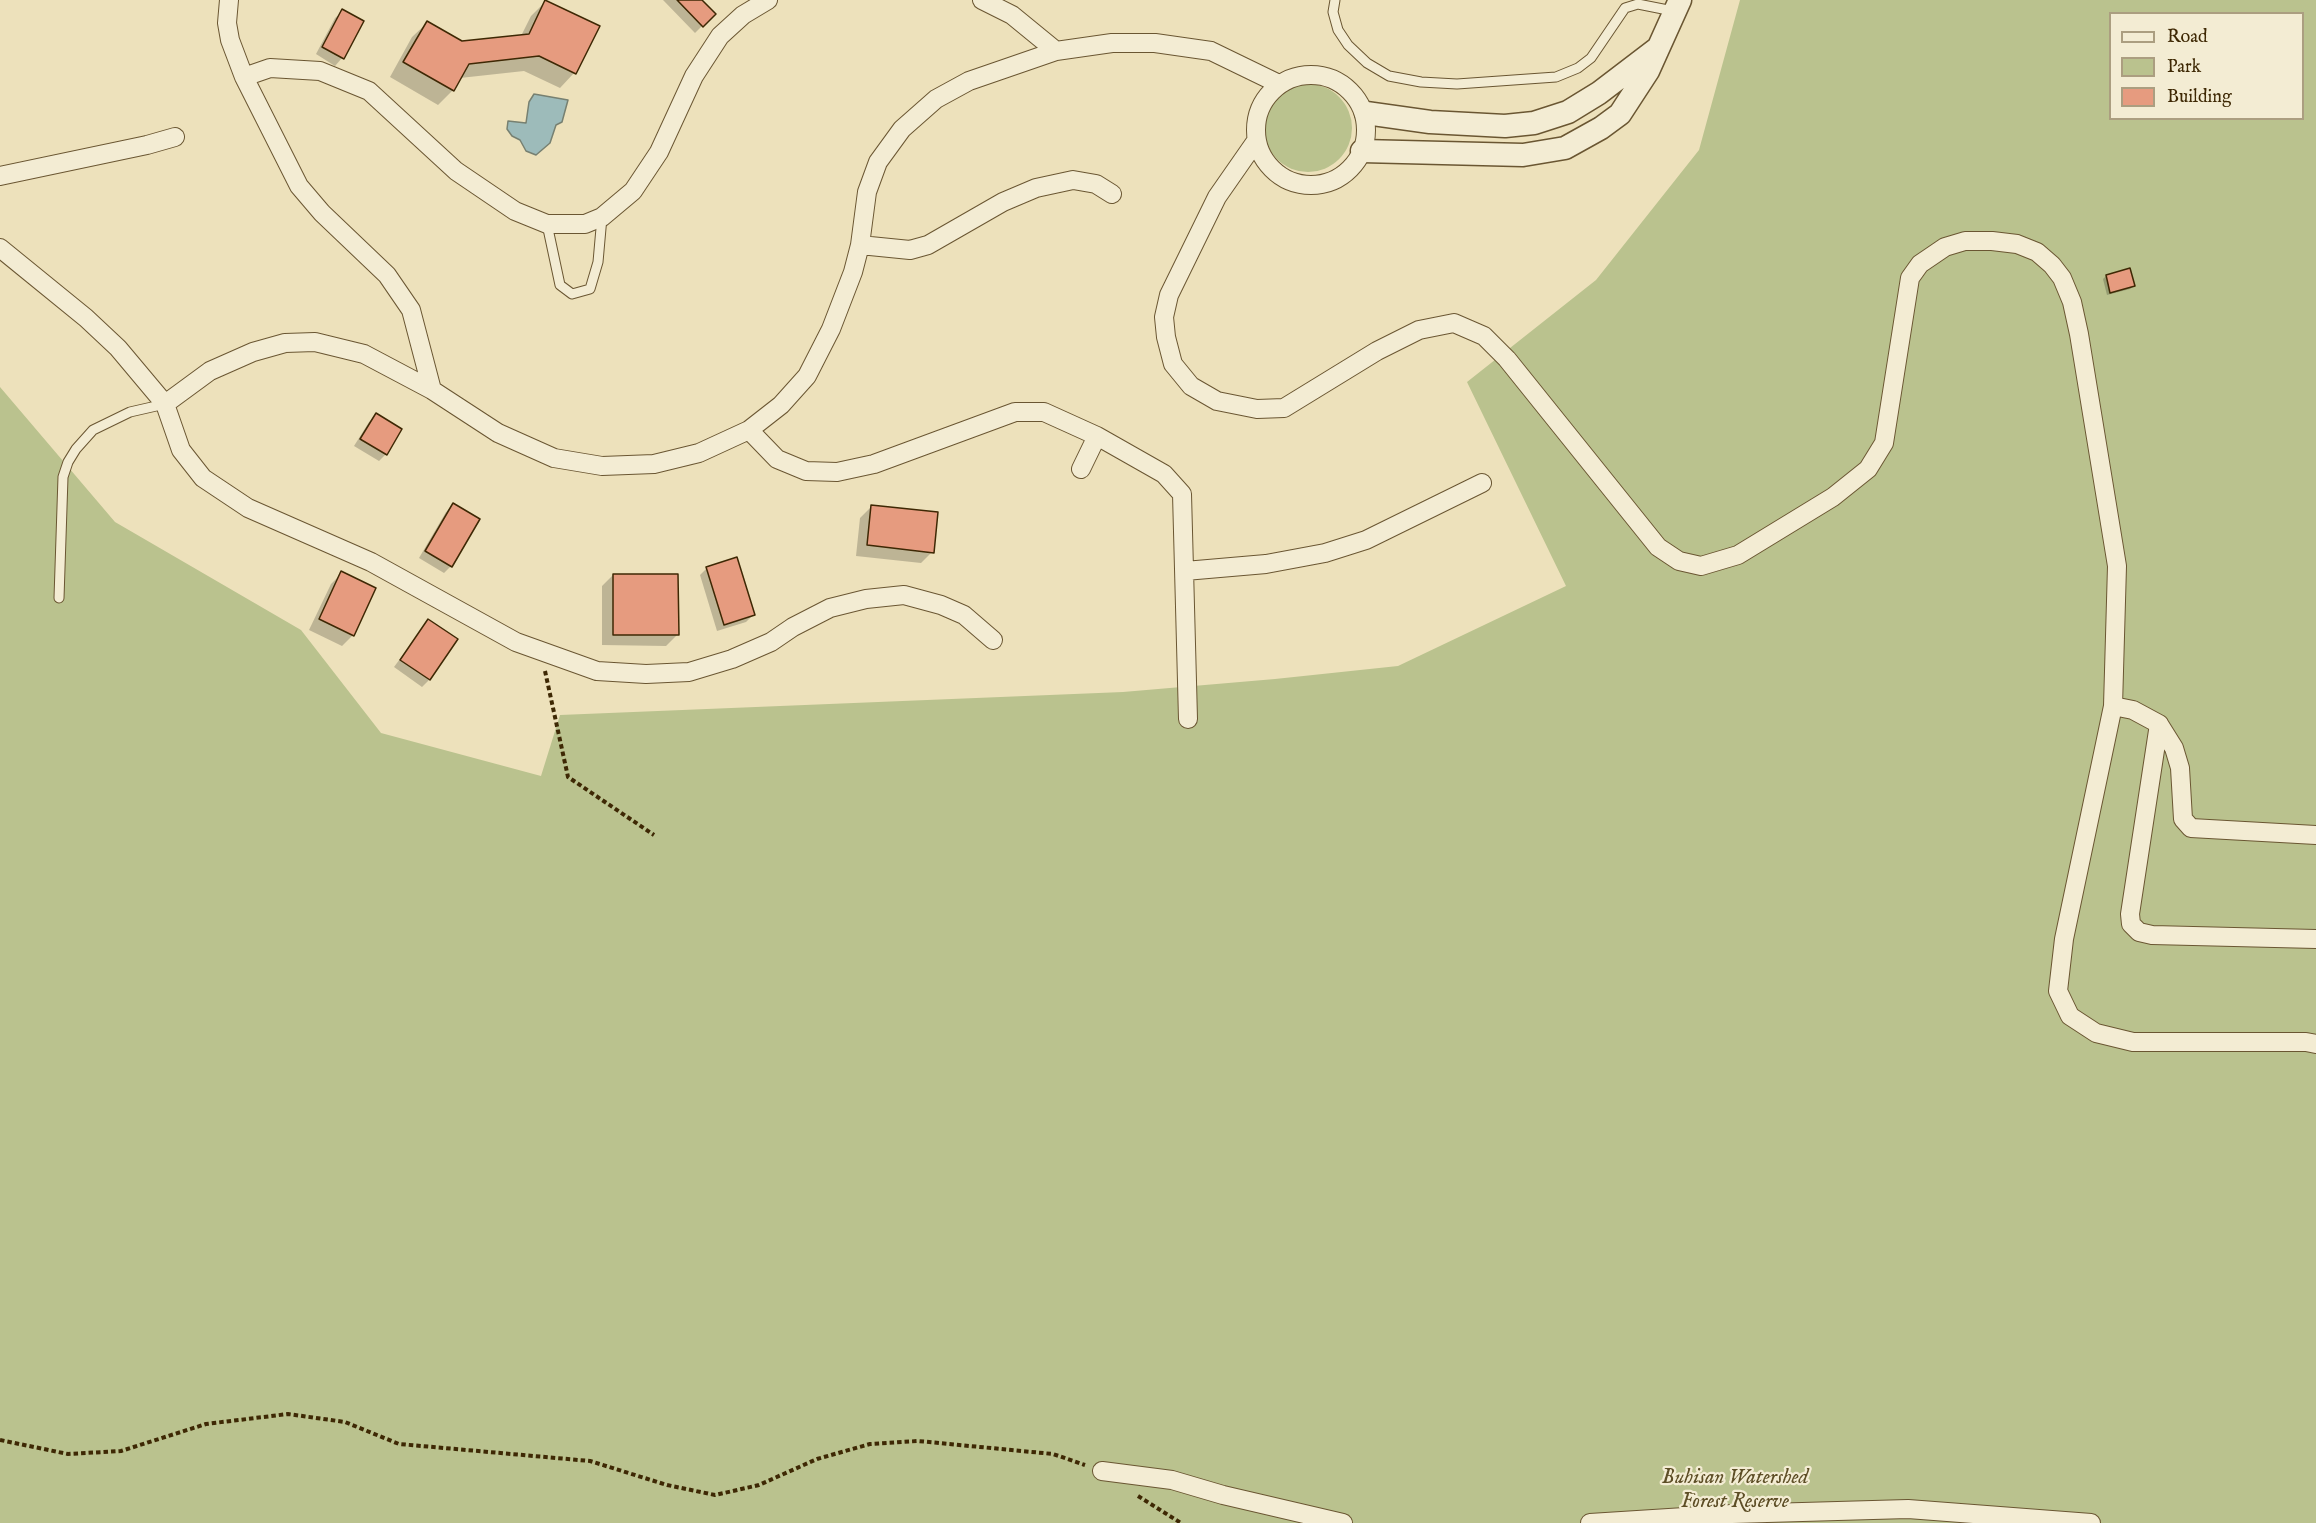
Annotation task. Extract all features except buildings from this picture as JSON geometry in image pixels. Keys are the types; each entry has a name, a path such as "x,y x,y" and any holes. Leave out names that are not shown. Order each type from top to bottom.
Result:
{"street":[{"path":"229,0 227,23 230,40 244,77 299,186 322,213 387,275 411,310 432,390"},
{"path":"244,77 270,68 320,71 369,91 456,171 515,211 547,224 585,224 602,217 618,206 633,191 659,152 694,76 720,36 743,15 768,0"},
{"path":"982,0 1012,15 1056,51"},
{"path":"1362,151 1523,155 1565,148 1601,128 1620,114 1636,92 1678,6"},
{"path":"165,404 210,371 253,352 285,343 315,342 364,354 432,390 498,433 555,458 602,466 654,464 699,453 749,430 781,405 807,376 831,329 853,272 860,245 867,192 878,162 902,129 936,99 969,81 1056,51 1112,42 1179,46 1212,51 1279,84"},
{"path":"1365,113 1430,122 1505,126 1534,123 1568,112 1591,98 1659,47"},
{"path":"1316,74 1329,77 1351,91 1365,113 1366,126 1362,151 1348,172 1337,179 1306,185 1276,174 1260,153 1256,141 1256,119 1264,99 1279,84 1290,78 1316,74"},
{"path":"0,176 175,137"},
{"path":"1256,141 1217,197 1169,295 1164,317 1166,337 1173,364 1191,386 1217,401 1257,409 1284,408 1377,351 1419,330 1454,322 1484,336 1507,359 1658,547 1679,561 1701,566 1738,555 1833,497 1868,470 1884,443 1910,278 1920,264 1945,247 1965,242 2017,244 2037,252 2052,265 2062,278 2072,302 2099,449 2117,566 2113,706 2064,939 2058,991 2070,1016 2096,1033 2133,1042 2306,1042 2316,1044"},
{"path":"860,245 910,250 928,245 1003,202 1036,188 1072,180 1096,184 1112,194"},
{"path":"0,248 86,318 118,348 165,404 181,450 203,478 248,508 371,562 516,642 597,671 646,674 689,672 732,659 771,642 793,627 830,608 866,599 904,596 941,605 964,615 993,640"},
{"path":"749,430 777,459 806,471 837,472 874,464 1015,412 1044,412 1097,436 1164,474 1182,494 1188,719"},
{"path":"1081,469 1097,436"},
{"path":"1185,571 1266,564 1325,553 1366,540 1482,483"},
{"path":"2113,706 2133,710 2159,724 2174,748 2180,768 2183,819 2191,828 2316,835"},
{"path":"2159,724 2130,914 2131,924 2139,933 2152,935 2316,939"},
{"path":"1102,1471 1172,1480 1223,1495 1344,1523"},
{"path":"1590,1523 1720,1515 1908,1509 2091,1523"}],"lane":[{"path":"1335,0 1333,12 1338,30 1348,45 1367,63 1389,76 1421,82 1457,84 1556,77 1578,68 1590,58 1625,8 1638,4 1678,6"},
{"path":"547,224 560,285 572,294 590,289 598,262 602,217"},
{"path":"59,598 63,477 68,462 93,430 130,412 165,404"}],"path":[{"path":"540,651 568,777 654,835"},
{"path":"0,1440 68,1454 121,1451 206,1424 288,1414 345,1422 399,1444 590,1461 667,1485 715,1495 759,1485 818,1459 870,1444 918,1441 1053,1454 1102,1471"}],"green space":[{"name":"Buhisan Watershed Forest Reserve","path":"1740,0 2316,0 2316,1523 0,1523 0,387 115,522 301,630 381,733 541,776 560,715 1123,692 1398,666 1566,586 1467,382 1596,280 1699,150"},
{"path":"1308,84 1325,87 1339,97 1349,111 1352,128 1349,145 1339,159 1325,169 1308,172 1291,169 1277,159 1267,145 1264,128 1267,111 1277,97 1291,87"}],"water":[{"path":"534,94 568,100 562,122 556,125 550,143 536,155 526,151 520,140 512,136 507,129 508,121 526,123 529,102"}]}
